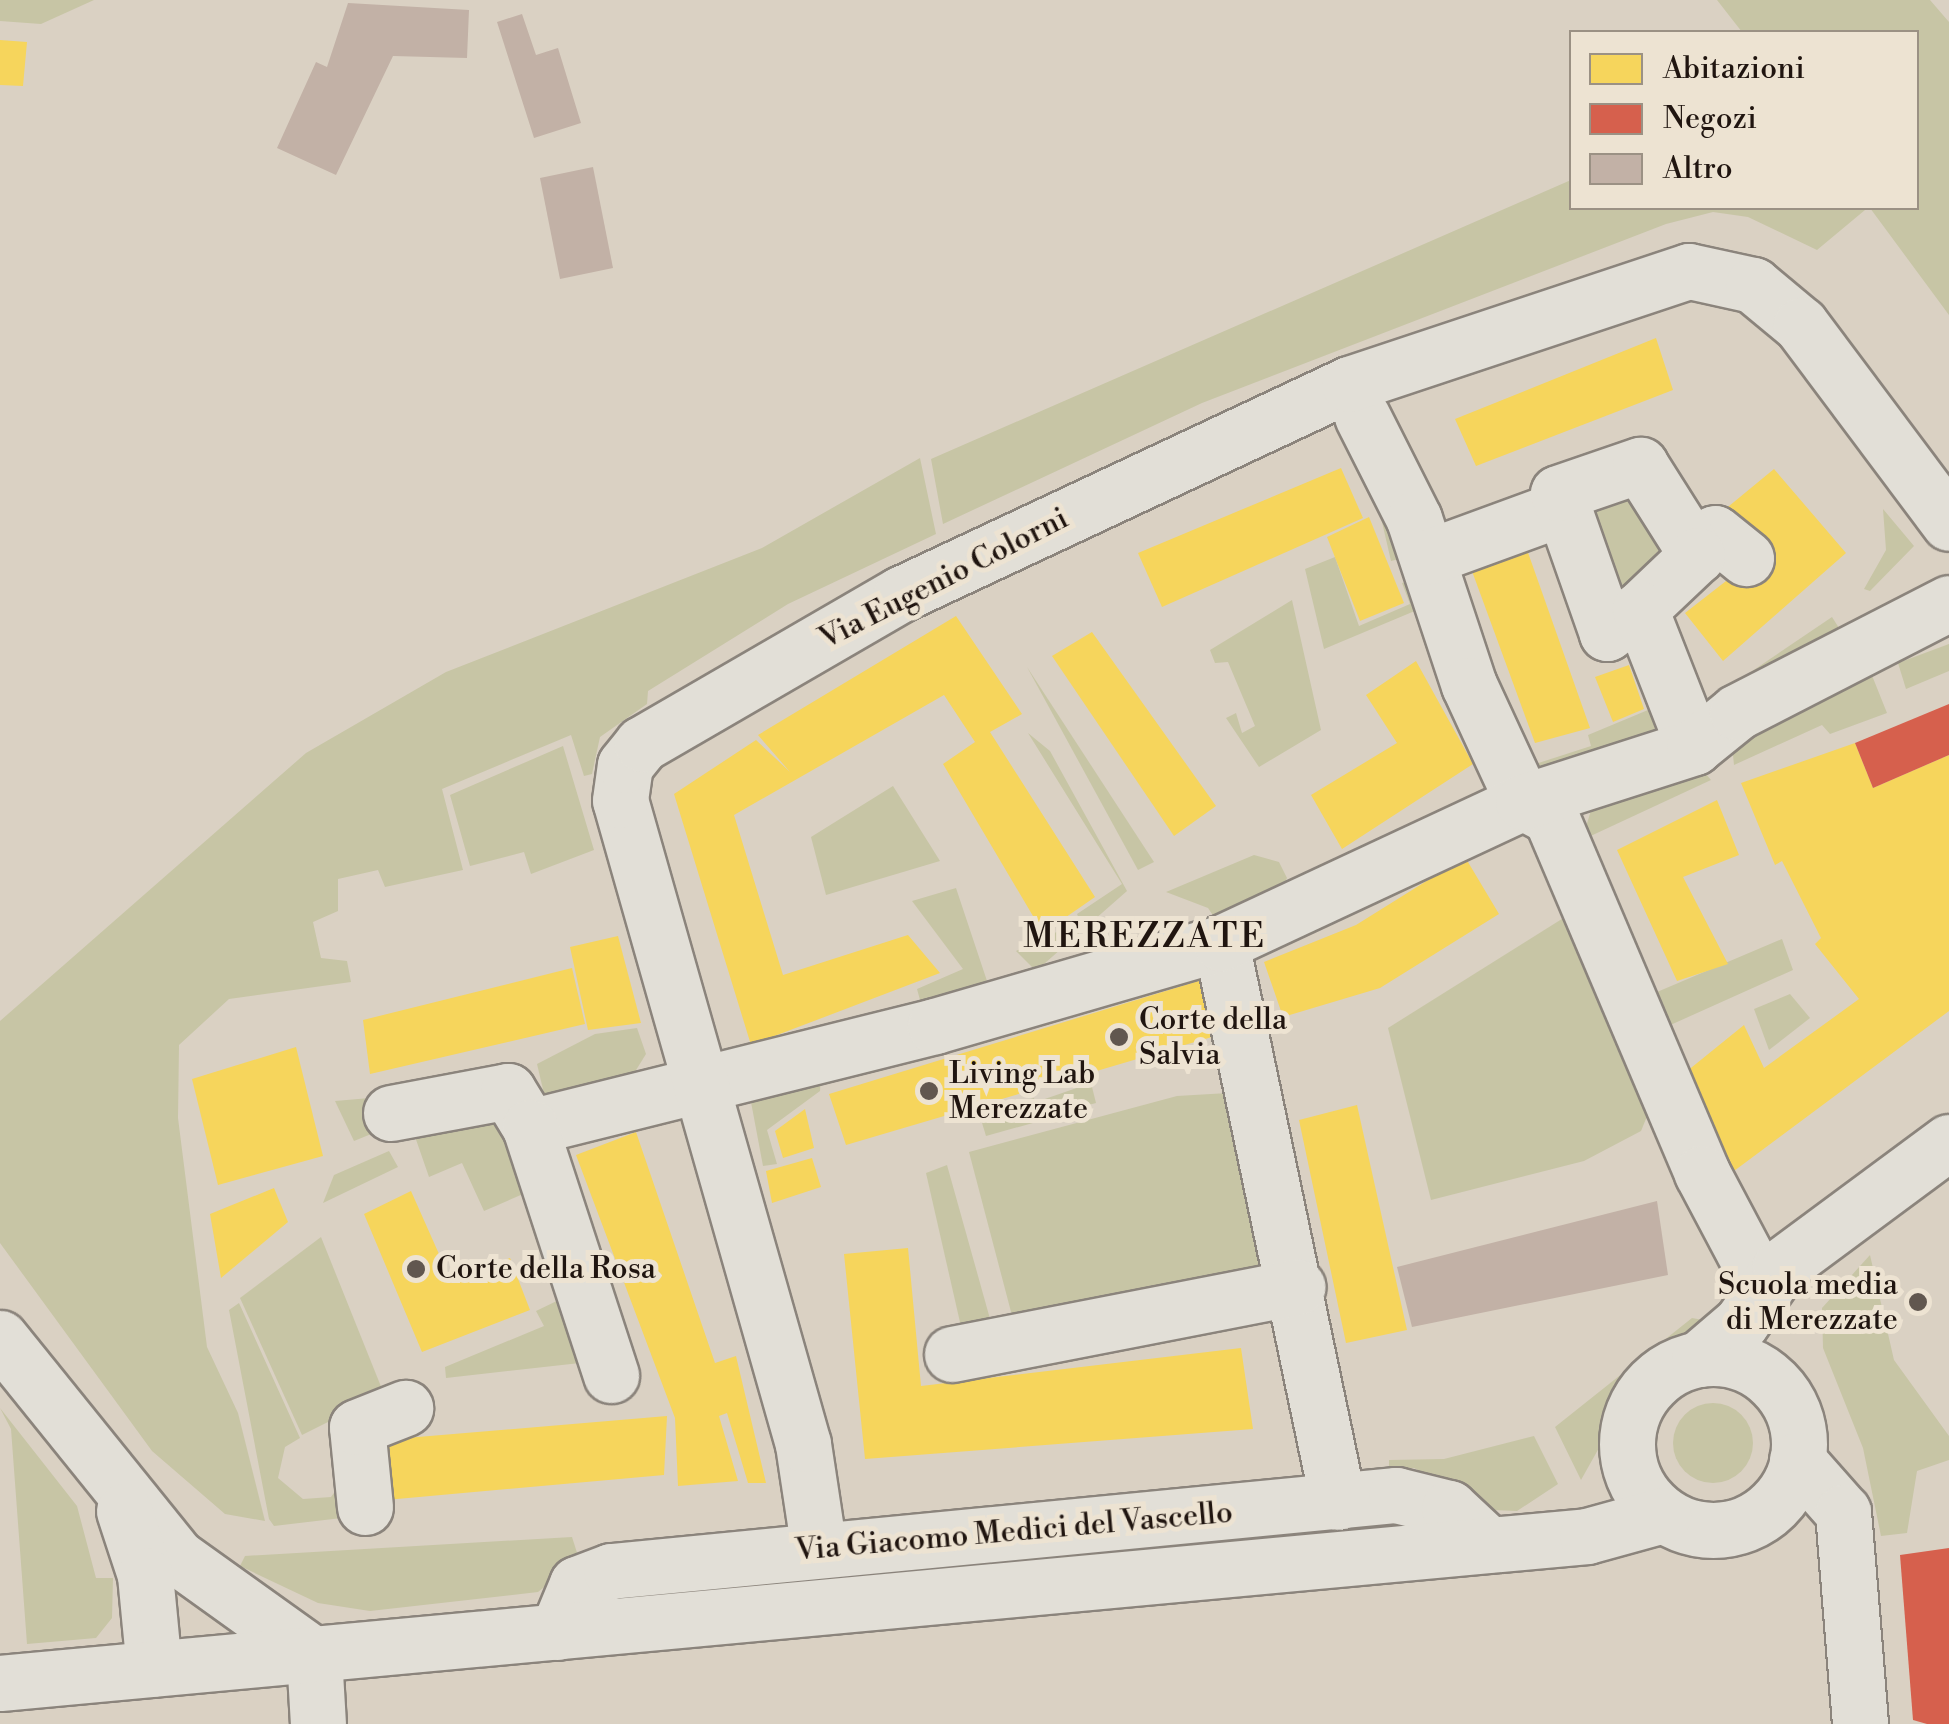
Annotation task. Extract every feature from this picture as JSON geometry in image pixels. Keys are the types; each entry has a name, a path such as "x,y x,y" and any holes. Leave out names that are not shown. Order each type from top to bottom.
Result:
{"street":[{"name":"Via Eugenio Colorni","path":"818,1550 804,1444 620,800 632,754 902,594 1348,384 1644,282 1688,272 1733,278 1801,325 1949,524"},
{"path":"1362,416 1428,557 1470,685 1522,802 1551,817 1702,1173 1748,1260"},
{"path":"1640,466 1722,556 1607,633 1564,507 1558,493 1640,466"},
{"path":"1428,557 1564,507"},
{"path":"530,1127 1221,942 1522,802 1694,748 1737,712 1949,603"},
{"path":"1640,609 1694,748"},
{"path":"1221,942 1298,1287 1338,1502"},
{"path":"391,1113 508,1091 530,1127 611,1375"},
{"path":"1700,1359 1737,1361 1772,1381 1795,1418 1797,1460 1784,1494 1756,1519 1714,1530 1663,1515 1638,1488 1627,1449 1649,1386 1700,1359 1742,1324 1780,1267 1861,1212 1949,1142"},
{"path":"1772,1381 1795,1296 1861,1212"},
{"path":"952,1354 1298,1287"},
{"path":"0,1338 116,1487 190,1570 314,1655 318,1724"},
{"path":"365,1507 357,1427 405,1408"},
{"name":"Via Giacomo Medici del Vascello","path":"1506,1543 1590,1494 1627,1449"},
{"path":"1797,1460 1843,1512 1860,1724"},
{"path":"116,1487 144,1574 154,1669"},
{"name":"Via Giacomo Medici del Vascello","path":"557,1632 577,1584 598,1574 818,1550 1418,1497 1450,1508 1506,1543"},
{"name":"Via Giacomo Medici del Vascello","path":"0,1683 1506,1543 1663,1515"},
{"path":"1756,1519 1827,1538 1846,1576"}],"shaded area":[{"path":"0,0 94,0 41,24 0,21"},
{"path":"1717,0 1930,0 1949,22 1949,315 1871,210 1919,210 1919,30 1740,30"},
{"path":"1569,181 1569,210 1865,210 1817,250 1748,217 1713,212 1666,224 1202,403 943,524 931,459"},
{"path":"920,458 936,534 788,604 648,691 647,704 600,737 592,774 584,776 571,735 442,789 463,870 385,887 378,870 338,879 338,911 313,922 321,958 347,961 351,982 229,999 179,1045 178,1118 207,1347 238,1413 265,1521 225,1514 152,1451 0,1243 0,1021 306,753 446,672 762,548"},
{"path":"1632,473 1685,550 1614,611 1577,503"},
{"path":"1379,509 1412,556 1391,561"},
{"path":"1883,509 1914,546 1870,591 1864,589 1886,550"},
{"path":"1335,557 1359,626 1410,604 1402,583 1424,578 1429,605 1324,649 1305,569"},
{"path":"1292,600 1321,730 1259,767 1226,718 1236,713 1242,733 1255,726 1228,662 1215,663 1210,650"},
{"path":"1832,617 1846,639 1746,691 1739,680"},
{"path":"1622,637 1677,725 1537,784 1520,769 1591,746 1588,735 1648,710"},
{"path":"1949,644 1949,671 1906,689 1898,663"},
{"path":"1027,667 1154,862 1138,870"},
{"path":"1871,673 1887,713 1830,734 1822,725 1734,765 1732,745"},
{"path":"1028,733 1050,751 1127,891 1036,971 1016,951 1080,921 1077,914 1122,884"},
{"path":"563,746 594,850 531,874 524,852 470,866 450,795"},
{"path":"1700,767 1711,780 1582,840 1592,807"},
{"path":"893,786 940,861 826,895 811,837"},
{"path":"1254,855 1279,862 1287,878 1278,896 1218,923 1208,908 1166,892"},
{"path":"956,888 989,987 923,1011 917,989 963,969 912,901"},
{"path":"1573,912 1650,1109 1641,1131 1584,1161 1431,1200 1388,1028"},
{"path":"1626,925 1657,992 1782,939 1793,970 1657,1031"},
{"path":"1790,994 1810,1018 1769,1050 1754,1009"},
{"path":"637,1028 646,1054 633,1075 545,1098 537,1064 595,1034"},
{"path":"821,1077 820,1091 767,1130 777,1164 763,1166 751,1102"},
{"path":"1091,1083 1096,1103 1047,1116 1042,1100"},
{"path":"1228,1093 1265,1281 1015,1327 969,1152 1177,1096"},
{"path":"370,1098 381,1130 354,1141 335,1101"},
{"path":"1034,1098 1040,1121 986,1136 979,1113"},
{"path":"501,1110 530,1191 484,1211 462,1163 429,1177 412,1128"},
{"path":"389,1151 398,1167 323,1203 334,1175"},
{"path":"947,1165 992,1326 962,1331 926,1173"},
{"path":"321,1237 384,1394 302,1435 240,1298"},
{"path":"1870,1255 1894,1360 1949,1436 1949,1460 1917,1471 1907,1533 1881,1536 1863,1448 1823,1348 1822,1308"},
{"path":"565,1297 589,1362 446,1378 445,1367 544,1326 536,1311"},
{"path":"239,1303 300,1438 285,1447 278,1478 303,1499 331,1497 339,1486 350,1517 274,1526 269,1519 229,1310"},
{"path":"1692,1318 1714,1322 1645,1366 1581,1480 1555,1427"},
{"path":"1713,1403 1728,1406 1741,1415 1750,1428 1750,1458 1741,1471 1728,1480 1713,1483 1698,1480 1685,1471 1676,1458 1673,1443 1676,1428 1685,1415 1698,1406"},
{"path":"0,1408 77,1506 96,1578 113,1578 112,1618 96,1638 27,1644 11,1429"},
{"path":"1534,1436 1558,1484 1517,1511 1493,1510 1414,1468 1389,1471 1389,1460 1444,1459"},
{"path":"572,1537 579,1559 538,1592 370,1611 318,1603 240,1566 245,1556"}],"building: Abitazioni":[{"path":"0,40 27,42 23,86 0,85"},
{"path":"1656,338 1673,390 1476,466 1455,419"},
{"path":"1341,468 1363,518 1162,607 1138,553"},
{"path":"1774,469 1846,553 1723,661 1685,613 1762,553 1723,511"},
{"path":"1369,517 1404,603 1360,621 1327,537"},
{"path":"1520,530 1590,728 1535,743 1465,552"},
{"path":"956,616 1022,714 990,732 1095,897 1043,933 943,764 975,742 944,695 734,815 783,975 908,935 940,973 751,1045 674,794 756,740 790,772 758,735"},
{"path":"1092,632 1216,806 1174,836 1052,656"},
{"path":"1416,661 1473,764 1342,849 1311,795 1397,743 1366,695"},
{"path":"1629,665 1644,709 1613,722 1595,677"},
{"path":"1855,743 1873,788 1949,755 1949,1011 1734,1171 1681,1076 1744,1025 1764,1068 1859,999 1815,944 1821,938 1782,861 1775,865 1741,783"},
{"path":"1717,800 1739,855 1683,877 1728,964 1677,981 1617,850"},
{"path":"1465,857 1499,914 1380,988 1283,1017 1264,962 1356,925"},
{"path":"618,936 641,1023 588,1030 570,947"},
{"path":"572,968 585,1024 370,1074 363,1020"},
{"path":"1205,979 1222,1034 846,1145 829,1094"},
{"path":"296,1047 323,1156 218,1185 192,1079"},
{"path":"1357,1105 1407,1330 1346,1343 1299,1120"},
{"path":"805,1109 814,1148 783,1158 775,1131"},
{"path":"636,1132 715,1363 736,1356 766,1483 748,1483 727,1413 719,1416 738,1481 678,1486 675,1418 576,1155"},
{"path":"812,1158 821,1187 772,1203 766,1171"},
{"path":"274,1188 288,1222 221,1278 210,1214"},
{"name":"Corte della Rosa","path":"411,1191 451,1281 510,1258 530,1310 422,1352 364,1214"},
{"path":"908,1248 921,1386 1241,1348 1253,1429 865,1459 844,1254"},
{"path":"667,1416 664,1475 386,1500 382,1440"}],"building: Negozi":[{"path":"1949,704 1949,755 1873,788 1855,743"},
{"path":"1949,1548 1949,1724 1927,1724 1913,1720 1900,1555"}],"building: Altro":[{"path":"348,3 469,10 467,58 393,56 336,175 277,148 316,62 327,67"},
{"path":"522,14 536,55 558,48 581,123 534,138 497,22"},
{"path":"593,167 613,268 560,279 540,178"},
{"path":"1657,1201 1668,1275 1412,1327 1397,1267"}],"place":[{"name":"Corte della Salvia","path":"1119,1037"},
{"name":"Living Lab Merezzate","path":"929,1091"},
{"name":"Corte della Rosa","path":"416,1269"},
{"name":"Scuola media di Merezzate","path":"1918,1302"}],"district":[{"name":"MEREZZATE","path":"1145,937"}]}
